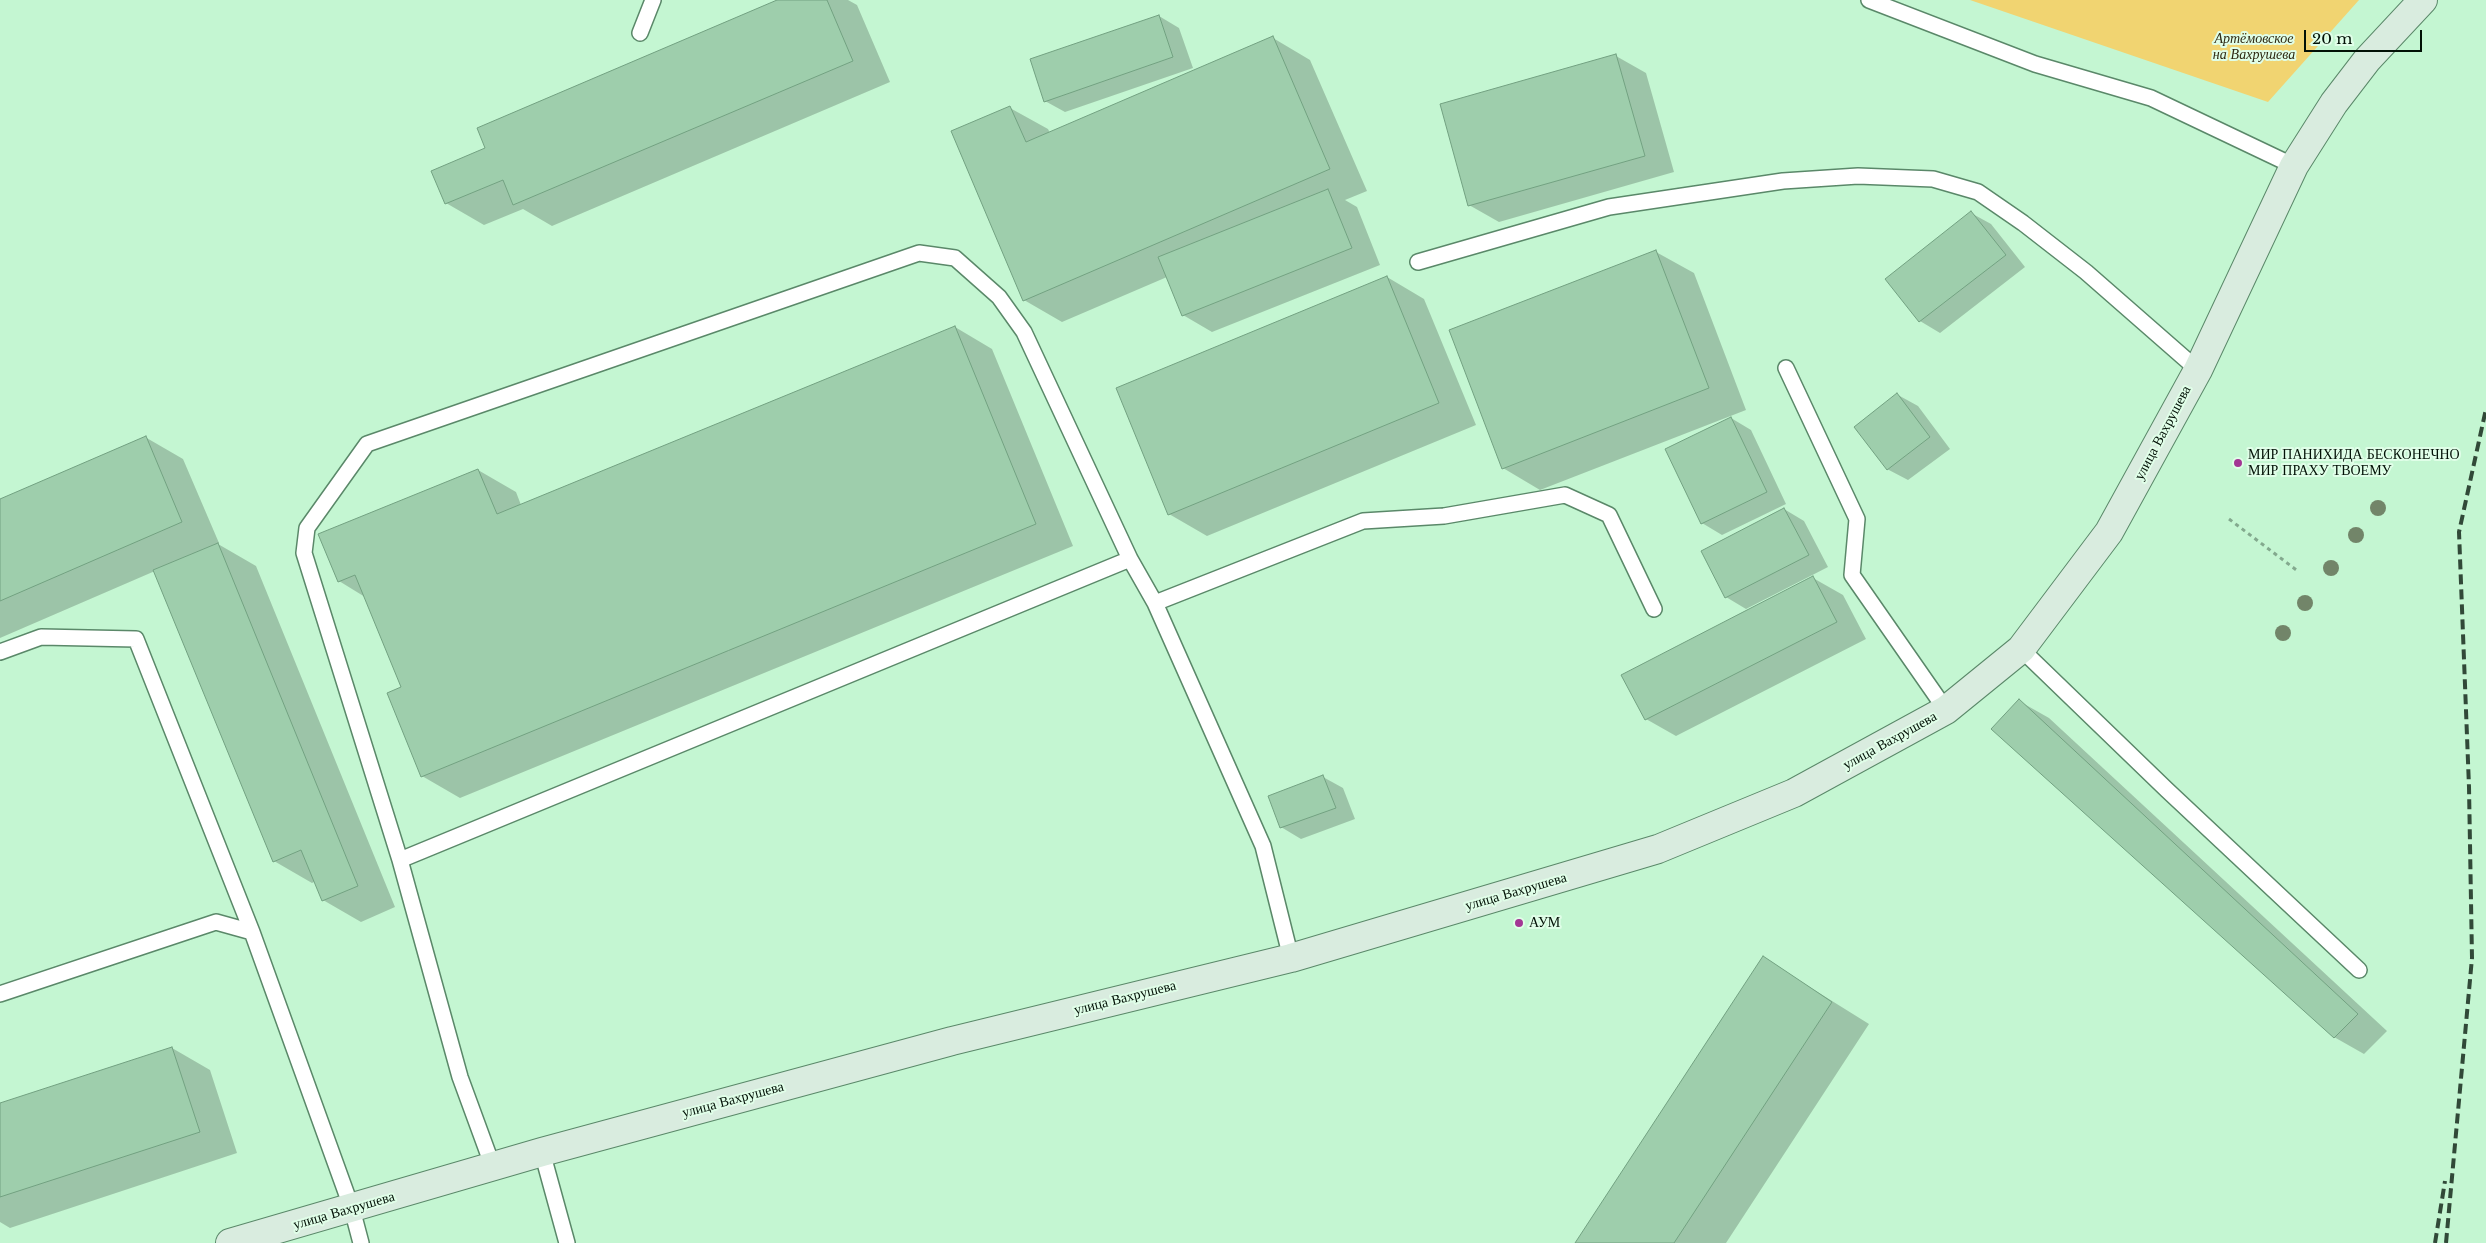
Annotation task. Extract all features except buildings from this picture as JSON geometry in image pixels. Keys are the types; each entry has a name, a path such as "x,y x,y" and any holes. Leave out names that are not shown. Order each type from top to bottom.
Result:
{"main road":[{"name":"улица Вахрушева","path":"230,1243 352,1209 542,1152 952,1041 1291,958 1658,850 1794,793 1946,710 2021,648 2109,532 2198,370 2294,166 2334,103 2367,60 2423,0"}],"lane":[{"path":"640,33 654,0"},
{"path":"1870,0 2035,64 2151,98 2294,166"},
{"path":"1418,262 1609,207 1783,181 1858,176 1933,179 1978,192 2022,223 2086,272 2198,370"},
{"path":"493,1167 460,1077 400,860 304,553 307,528 367,444 919,253 955,258 999,298 1024,332 1130,559 1155,603 1263,846 1291,958"},
{"path":"1786,368 1857,519 1852,576 1946,710"},
{"path":"1155,603 1363,521 1444,516 1565,494 1609,515 1654,609"},
{"path":"400,860 1130,559"},
{"path":"0,652 41,637 136,639 252,932 352,1209 361,1243"},
{"path":"2021,648 2167,790 2359,970"},
{"path":"0,994 216,922 252,932"},
{"path":"542,1152 567,1243"}],"path":[{"path":"2230,519 2300,572"}],"green space":[{"name":"Артёмовское на Вахрушева","path":"1970,0 2359,0 2268,102"}],"railway":[{"path":"2446,1243 2472,958 2469,787 2459,532 2486,409"},
{"path":"2435,1243 2445,1181"}],"place":[{"name":"МИР ПАНИХИДА БЕСКОНЕЧНО МИР ПРАХУ ТВОЕМУ","path":"2238,463"},
{"name":"АУМ","path":"1519,923"}]}
